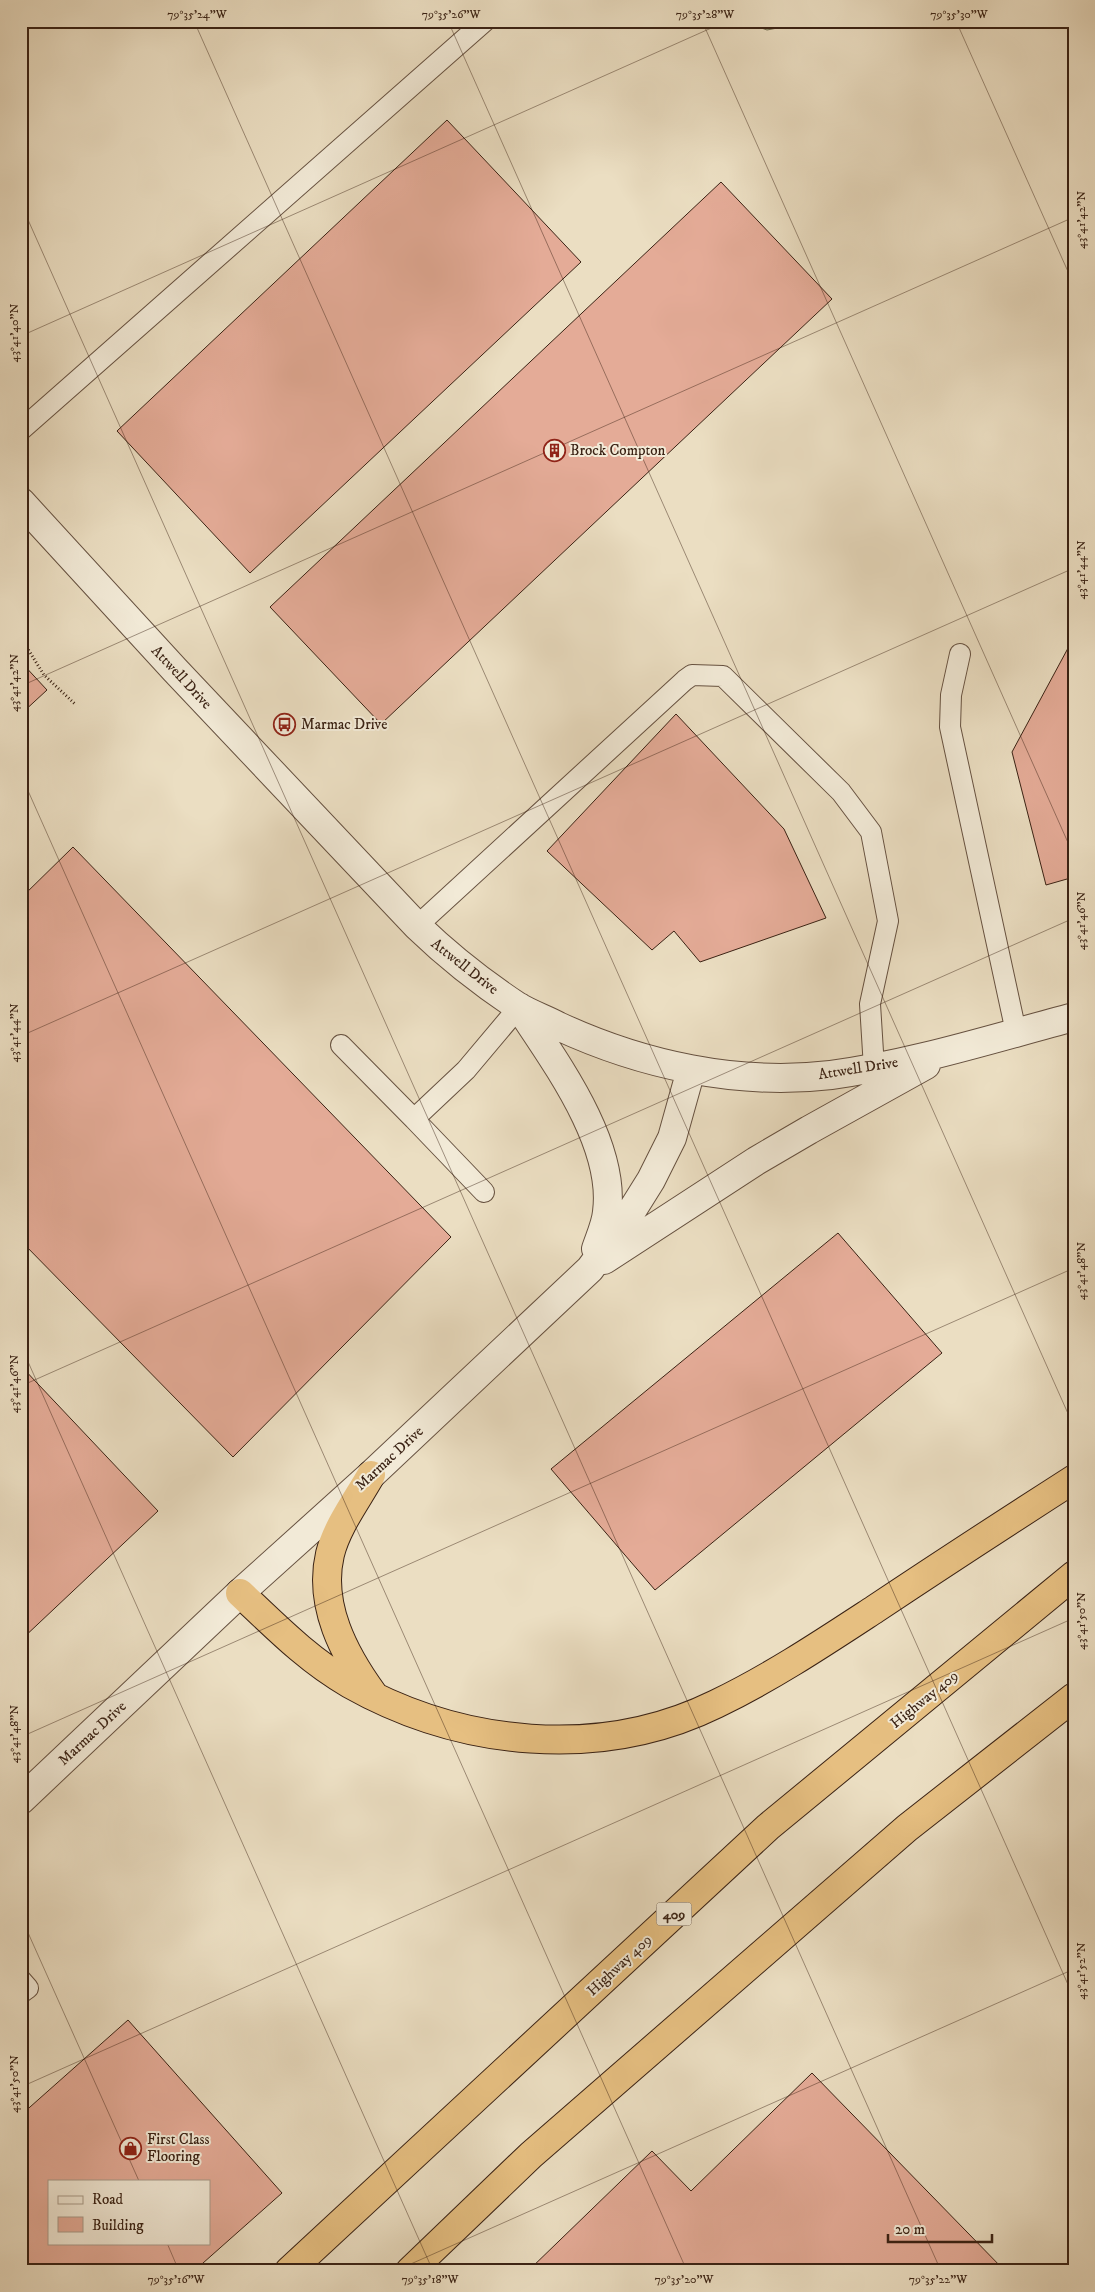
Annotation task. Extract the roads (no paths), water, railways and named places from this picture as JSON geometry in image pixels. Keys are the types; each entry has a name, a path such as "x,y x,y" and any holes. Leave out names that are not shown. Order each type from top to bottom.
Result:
{"highway":[{"path":"371,1475 346,1518 331,1553 327,1581 329,1607 342,1642 356,1670 374,1695"},
{"path":"240,1594 311,1658 351,1685 394,1706 438,1722 476,1732 515,1738 554,1739 602,1736 671,1721 715,1705 783,1669 1074,1479"},
{"name":"Highway 409","path":"289,2271 768,1827 1074,1575"},
{"path":"410,2271 531,2154 906,1828 1074,1698"}],"street":[{"name":"Attwell Drive","path":"21,502 175,670 417,926 452,959 519,1007 578,1035 632,1054 690,1070 748,1076 788,1077 828,1075 874,1068 1074,1017"},
{"path":"519,1007 566,1078 586,1117 600,1152 608,1184 608,1212 590,1269"},
{"path":"590,1269 809,1130 961,1046"},
{"name":"Marmac Drive","path":"21,1800 590,1269 626,1220 664,1155 672,1138 690,1070"}],"lane":[{"path":"21,430 485,21"},
{"path":"960,654 952,696 950,726 1016,1032"},
{"path":"417,926 692,675 723,676 841,792 871,832 888,921 870,1004 874,1068"},
{"path":"414,1119 466,1070 519,1007"},
{"path":"341,1045 484,1192"},
{"path":"21,1980 28,1988 21,1993"}],"place":[{"name":"Brock Compton","path":"554,450"},
{"name":"Marmac Drive","path":"285,724"},
{"name":"First Class Flooring","path":"131,2148"}]}
